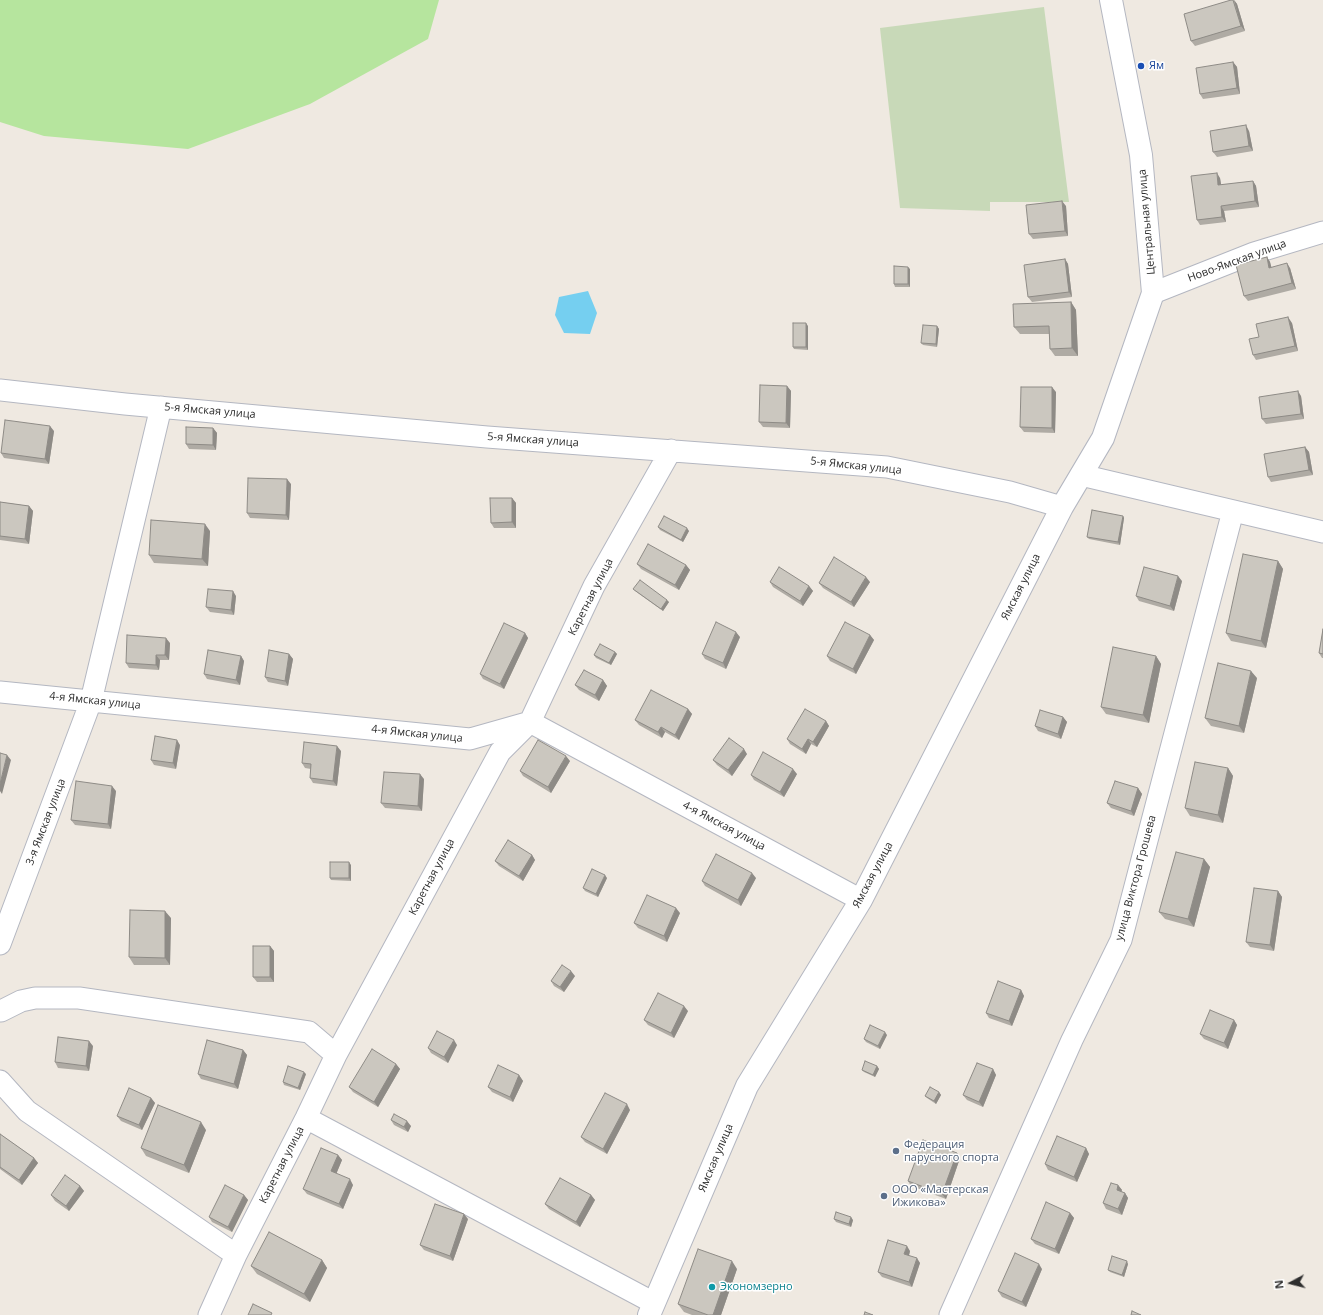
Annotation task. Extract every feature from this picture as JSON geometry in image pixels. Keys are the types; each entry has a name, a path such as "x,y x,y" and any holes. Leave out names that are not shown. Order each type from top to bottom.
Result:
{"street":[{"name":"Центральная улица","path":"1103,438 1152,293 1141,155 1110,0"},
{"name":"Ново-Ямская улица","path":"1152,293 1254,253 1323,232"},
{"name":"5-я Ямская улица","path":"0,390 161,407 487,437 887,467 1010,492 1062,507"},
{"name":"3-я Ямская улица","path":"0,944 91,701 161,407"},
{"name":"Ямская улица","path":"652,1309 747,1086 861,900 1062,507 1103,438"},
{"name":"Каретная улица","path":"209,1315 236,1255 306,1118 336,1055 500,752 530,722 594,586 671,450"},
{"path":"1081,475 1323,532"},
{"name":"улица Виктора Грошева","path":"950,1315 1072,1040 1121,940 1233,511"},
{"name":"4-я Ямская улица","path":"0,692 470,739 530,722 861,900"},
{"path":"0,1010 21,1001 35,998 79,998 309,1032 336,1055"},
{"path":"0,1081 27,1112 236,1255"},
{"path":"306,1118 652,1309"}],"green space":[{"path":"0,0 439,0 428,39 310,104 188,149 44,136 0,122"},
{"path":"1044,7 1069,202 990,202 990,211 900,208 880,28"}],"water":[{"path":"588,291 597,313 590,334 564,333 555,315 559,297"}],"building":[{"path":"1233,0 1241,26 1191,41 1184,14"},
{"path":"1233,62 1237,88 1200,94 1196,68"},
{"path":"1246,125 1249,146 1213,152 1210,131"},
{"path":"1217,173 1218,185 1253,181 1255,201 1221,206 1222,217 1197,220 1191,176"},
{"path":"1062,201 1065,231 1029,234 1026,205"},
{"path":"1267,257 1269,268 1287,263 1292,283 1244,296 1236,265"},
{"path":"1065,259 1069,292 1028,297 1024,265"},
{"path":"894,266 908,267 908,284 894,284"},
{"path":"1071,302 1072,348 1050,349 1049,326 1014,327 1013,304"},
{"path":"1288,317 1295,346 1253,355 1249,339 1259,337 1256,324"},
{"path":"793,323 806,323 806,347 793,347"},
{"path":"923,325 937,326 936,344 921,343"},
{"path":"760,385 787,386 786,423 759,422"},
{"path":"1021,387 1052,387 1052,428 1020,427"},
{"path":"1298,391 1301,414 1262,419 1259,397"},
{"path":"5,420 50,426 45,459 1,453"},
{"path":"186,427 213,428 213,445 186,444"},
{"path":"1305,447 1309,470 1268,477 1264,454"},
{"path":"248,478 287,479 286,515 247,513"},
{"path":"490,498 512,498 512,522 491,523"},
{"path":"0,502 29,506 25,539 0,536"},
{"path":"1092,510 1123,516 1118,542 1087,537"},
{"path":"664,516 687,528 681,540 658,527"},
{"path":"151,520 205,524 202,559 149,555"},
{"path":"648,544 686,565 675,585 637,564"},
{"path":"1243,554 1278,561 1261,641 1226,633"},
{"path":"834,557 866,577 851,602 819,583"},
{"path":"779,567 809,586 800,601 770,582"},
{"path":"1144,567 1178,576 1170,606 1136,596"},
{"path":"640,580 667,600 661,609 633,589"},
{"path":"208,589 233,591 231,610 206,607"},
{"path":"716,622 736,632 723,663 702,654"},
{"path":"845,622 870,635 853,669 827,656"},
{"path":"504,623 525,633 500,684 480,674"},
{"path":"1323,629 1323,654 1319,653"},
{"path":"127,635 166,638 165,655 156,655 156,665 126,663"},
{"path":"600,644 615,652 609,663 594,655"},
{"path":"1113,647 1156,656 1143,715 1101,707"},
{"path":"208,650 241,656 236,680 204,674"},
{"path":"269,650 289,654 285,681 265,677"},
{"path":"1218,663 1251,671 1239,726 1205,718"},
{"path":"584,670 603,680 595,695 575,685"},
{"path":"651,690 688,709 675,735 661,727 658,732 635,720"},
{"path":"805,709 826,721 813,742 808,739 802,749 787,739"},
{"path":"1040,710 1063,717 1058,734 1035,726"},
{"path":"155,736 177,740 173,763 151,760"},
{"path":"729,738 744,749 728,770 713,760"},
{"path":"538,740 566,756 548,787 520,771"},
{"path":"304,742 337,746 333,781 310,778 311,764 302,763"},
{"path":"763,752 793,769 780,792 751,775"},
{"path":"0,753 7,755 0,784"},
{"path":"1195,762 1228,768 1218,815 1185,808"},
{"path":"384,772 420,774 418,806 381,803"},
{"path":"76,781 112,786 108,824 71,820"},
{"path":"1115,781 1138,788 1131,811 1107,803"},
{"path":"508,840 532,855 519,876 495,861"},
{"path":"1176,852 1204,859 1188,919 1159,912"},
{"path":"716,854 752,873 738,900 702,881"},
{"path":"330,862 349,862 349,878 330,878"},
{"path":"592,869 605,875 596,894 583,888"},
{"path":"1254,888 1278,891 1270,945 1246,942"},
{"path":"647,895 676,908 664,936 634,923"},
{"path":"130,910 165,911 165,958 129,957"},
{"path":"253,946 270,946 270,977 253,977"},
{"path":"562,965 571,971 560,987 551,981"},
{"path":"998,981 1021,990 1009,1021 986,1013"},
{"path":"658,993 684,1006 671,1033 644,1020"},
{"path":"1210,1010 1234,1020 1224,1043 1200,1034"},
{"path":"870,1025 885,1032 878,1046 864,1039"},
{"path":"437,1031 454,1040 444,1057 428,1048"},
{"path":"58,1037 89,1041 86,1066 55,1062"},
{"path":"207,1040 243,1050 234,1084 198,1074"},
{"path":"372,1049 396,1064 374,1102 349,1087"},
{"path":"865,1061 877,1066 873,1075 862,1070"},
{"path":"977,1063 993,1069 979,1102 963,1095"},
{"path":"498,1065 519,1075 510,1097 488,1087"},
{"path":"288,1066 304,1072 298,1088 283,1082"},
{"path":"930,1087 939,1092 934,1101 925,1096"},
{"path":"129,1088 151,1098 139,1125 117,1116"},
{"path":"605,1093 627,1104 603,1149 581,1137"},
{"path":"158,1105 201,1122 184,1165 141,1148"},
{"path":"394,1114 407,1121 404,1127 391,1120"},
{"path":"0,1134 34,1158 19,1180 0,1167"},
{"path":"1057,1136 1086,1148 1074,1177 1045,1164"},
{"path":"923,1140 957,1153 942,1194 908,1181"},
{"path":"321,1148 338,1155 331,1171 350,1179 339,1204 303,1189"},
{"path":"65,1175 80,1186 66,1206 51,1195"},
{"path":"560,1178 591,1195 576,1222 545,1204"},
{"path":"1111,1183 1118,1185 1117,1190 1125,1193 1118,1209 1103,1203"},
{"path":"225,1185 244,1195 228,1227 209,1217"},
{"path":"1046,1202 1070,1213 1055,1249 1031,1239"},
{"path":"435,1204 464,1214 450,1256 420,1245"},
{"path":"836,1212 851,1217 849,1224 834,1219"},
{"path":"269,1232 322,1260 304,1294 251,1266"},
{"path":"888,1240 907,1246 904,1254 917,1258 909,1282 878,1272"},
{"name":"Экономзерно","path":"698,1249 732,1261 713,1315 708,1315 678,1304"},
{"path":"1015,1253 1039,1264 1022,1302 998,1291"},
{"path":"1112,1256 1127,1261 1122,1275 1108,1270"},
{"path":"253,1304 272,1313 271,1315 248,1315"},
{"path":"1132,1311 1141,1315 1131,1315"},
{"path":"865,1312 873,1315 864,1315"}],"place":[{"name":"Ям","path":"1141,66"},
{"name":"Федерация парусного спорта","path":"896,1151"},
{"name":"ООО «Мастерская Ижикова»","path":"884,1196"},
{"name":"Экономзерно","path":"712,1287"}]}
